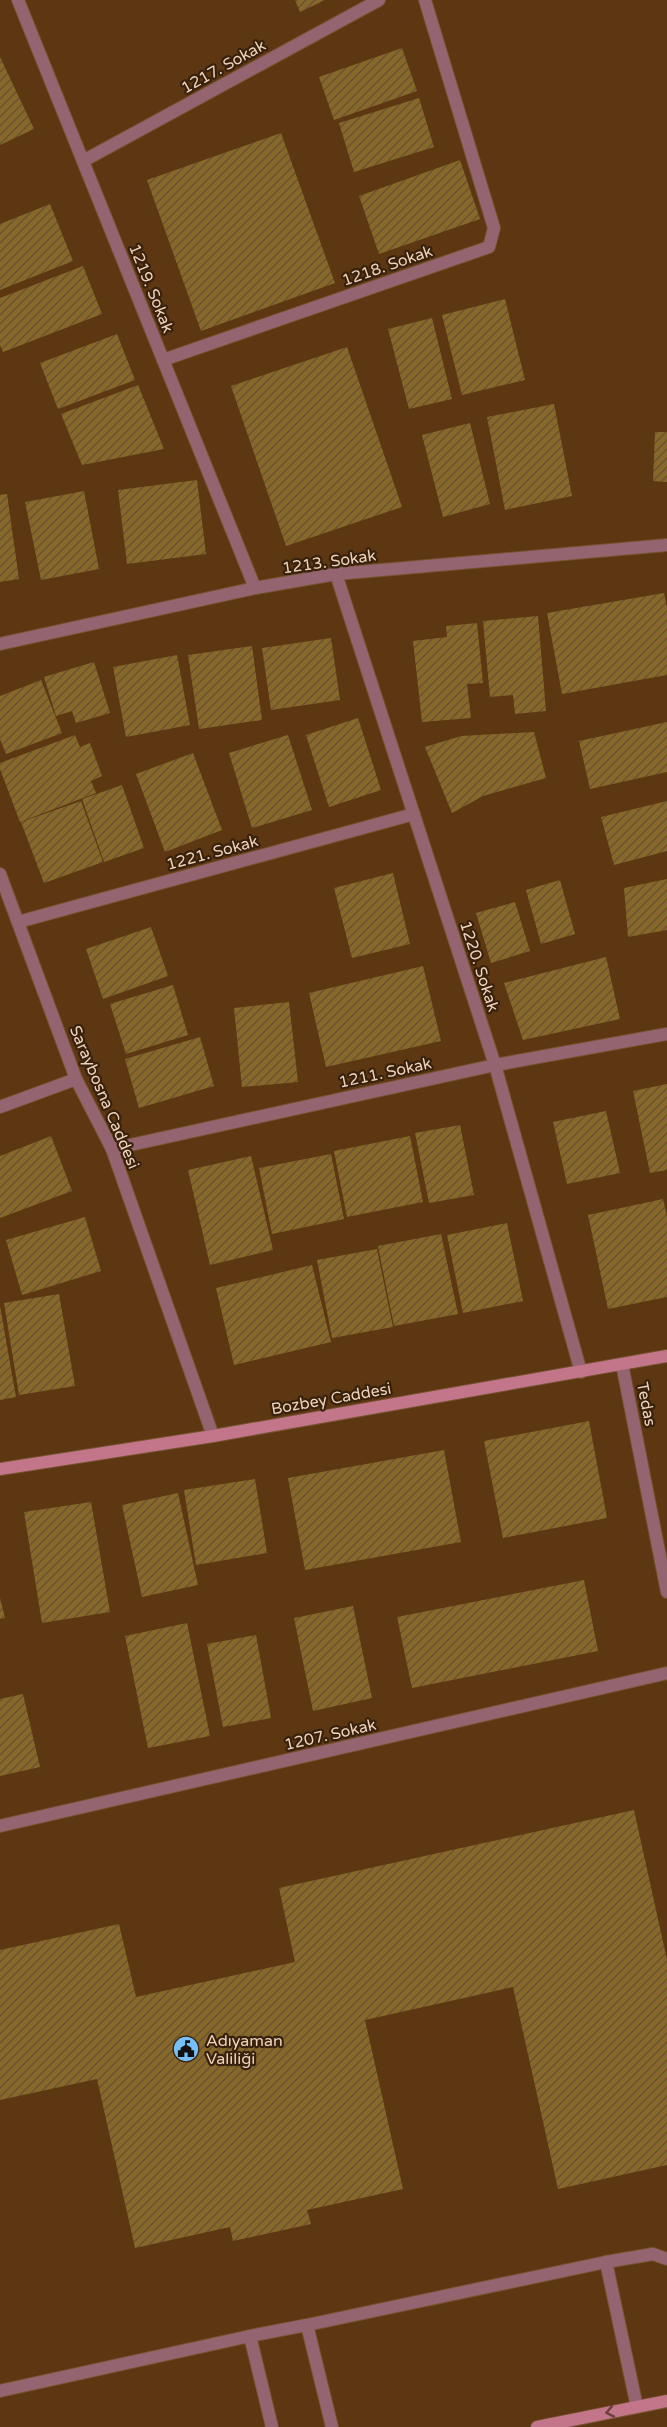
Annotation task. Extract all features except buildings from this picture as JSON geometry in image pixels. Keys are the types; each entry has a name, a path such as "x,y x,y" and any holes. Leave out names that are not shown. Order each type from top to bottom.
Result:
{"street":[{"name":"1219. Sokak","path":"18,0 255,588"},
{"name":"1217. Sokak","path":"83,161 379,0"},
{"name":"1218. Sokak","path":"163,360 489,247 494,228 425,0"},
{"name":"1213. Sokak","path":"0,644 255,588 336,574 667,545"},
{"name":"1220. Sokak","path":"336,574 495,1065 581,1372"},
{"name":"1221. Sokak","path":"18,922 414,814"},
{"name":"Saraybosna Caddesi","path":"0,874 76,1079 112,1149 213,1436"},
{"name":"1211. Sokak","path":"112,1149 495,1065 667,1034"},
{"path":"0,1107 76,1079"},
{"name":"Bozbey Caddesi","path":"0,1469 213,1436 667,1356"},
{"name":"Tedas","path":"622,1364 667,1592"},
{"name":"1207. Sokak","path":"0,1826 667,1673"},
{"path":"0,2391 606,2262 653,2254 667,2259"},
{"path":"606,2262 637,2407"},
{"path":"307,2325 332,2427"},
{"path":"250,2336 272,2427"},
{"path":"537,2427 667,2401"}],"place":[{"name":"Adıyaman Valiliği","path":"186,2049"}]}
